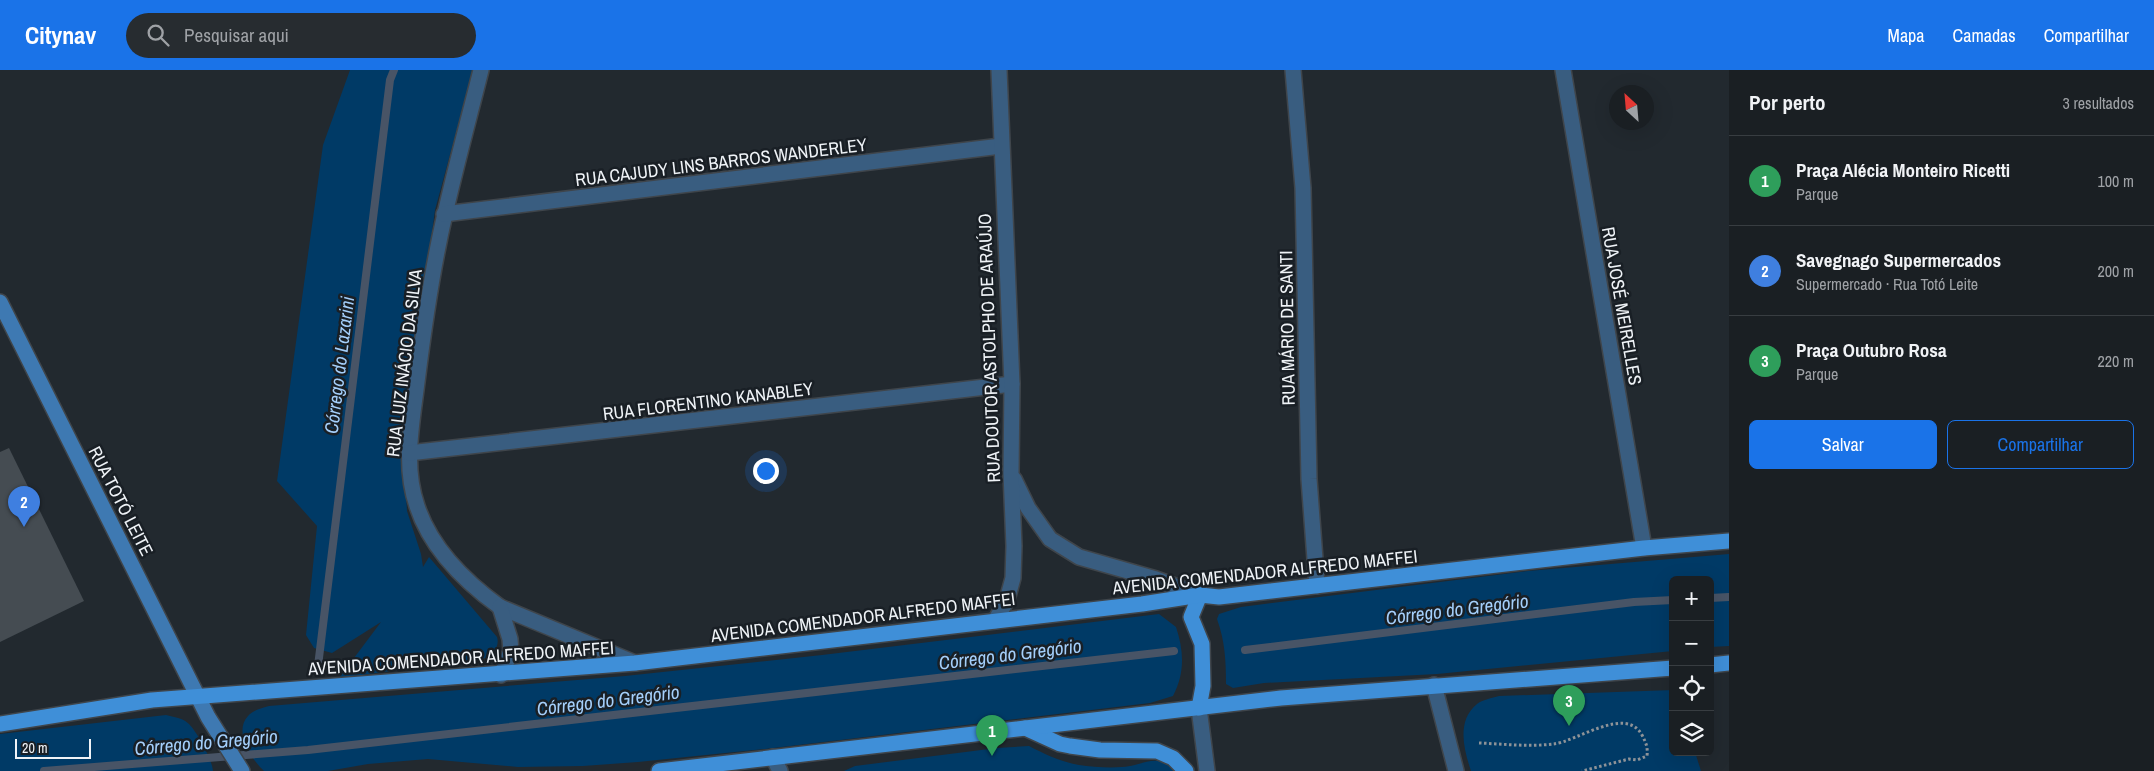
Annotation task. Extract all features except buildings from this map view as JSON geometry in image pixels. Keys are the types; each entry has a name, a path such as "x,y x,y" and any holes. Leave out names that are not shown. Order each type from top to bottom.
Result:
{"main road":[{"name":"AVENIDA COMENDADOR ALFREDO MAFFEI","path":"0,724 152,700 501,675 636,663 1142,604 1200,595 1219,597 1729,540"},
{"path":"1200,595 1191,617 1202,644 1203,686 1200,708"},
{"path":"1714,665 1729,663"},
{"path":"660,771 1281,698 1669,668"},
{"path":"1024,727 1060,744 1070,746 1100,750 1157,751 1173,758 1186,771"}],"street":[{"name":"RUA LUIZ INÁCIO DA SILVA","path":"481,70 444,214 426,311 409,453 416,504 428,533 448,561 500,607 636,663"},
{"name":"RUA DOUTOR ASTOLPHO DE ARAÚJO","path":"995,621 1007,600 1013,578 1014,521 1011,473 1012,384 999,70"},
{"name":"RUA MÁRIO DE SANTI","path":"1293,70 1303,188 1309,479 1317,586"},
{"name":"RUA JOSÉ MEIRELLES","path":"1562,70 1644,548"},
{"name":"RUA CAJUDY LINS BARROS WANDERLEY","path":"444,214 1001,146"},
{"name":"RUA TOTÓ LEITE","path":"0,302 208,717 242,771"},
{"name":"RUA FLORENTINO KANABLEY","path":"409,453 1012,384"},
{"path":"1011,473 1028,508 1050,539 1079,557 1156,579 1200,595"},
{"path":"500,607 510,640 511,651 501,675"},
{"path":"1434,685 1456,771"},
{"path":"1200,708 1207,771"},
{"path":"773,757 780,771"}],"path":[{"path":"1479,744 1554,744 1580,737 1609,724 1624,723 1639,729 1648,746 1647,756 1637,760 1629,759 1582,771"}],"shaded area":[{"path":"350,70 473,70 435,210 403,449 407,511 421,554 423,567 429,557 497,637 498,644 486,658 339,678 381,622 332,653 314,648 306,635 317,526 277,481 323,145"},
{"path":"1729,554 1729,646 1714,647 1714,576 1669,576 1669,651 1437,674 1264,683 1233,688 1226,684 1222,635 1217,619 1219,614 1241,607 1528,571"},
{"path":"1159,614 1176,627 1181,645 1182,662 1180,679 1173,696 1150,703 765,749 583,766 518,767 428,759 368,764 328,771 264,771 254,760 243,738 242,730 248,716 255,711 269,706 625,676 822,655"},
{"path":"1669,690 1669,756 1696,756 1701,771 1471,771 1464,745 1466,719 1470,711 1477,704 1499,696"},
{"path":"166,715 184,720 189,724 200,739 213,771 0,771 0,734"},
{"path":"1029,746 1066,762 1079,765 1122,767 1156,761 1169,765 1176,771 844,771 855,766 997,748"}],"waterway":[{"name":"Córrego do Lazarini","path":"318,666 390,80 394,70"},
{"name":"Córrego do Gregório","path":"1714,598 1729,597"},
{"name":"Córrego do Gregório","path":"1245,650 1634,602 1669,600"},
{"name":"Córrego do Gregório","path":"44,771 308,750 1174,651"}],"place":[{"name":"Savegnago Supermercados","path":"24,527"},
{"name":"Praça Outubro Rosa","path":"1569,726"},
{"name":"Praça Alécia Monteiro Ricetti","path":"992,756"}]}
